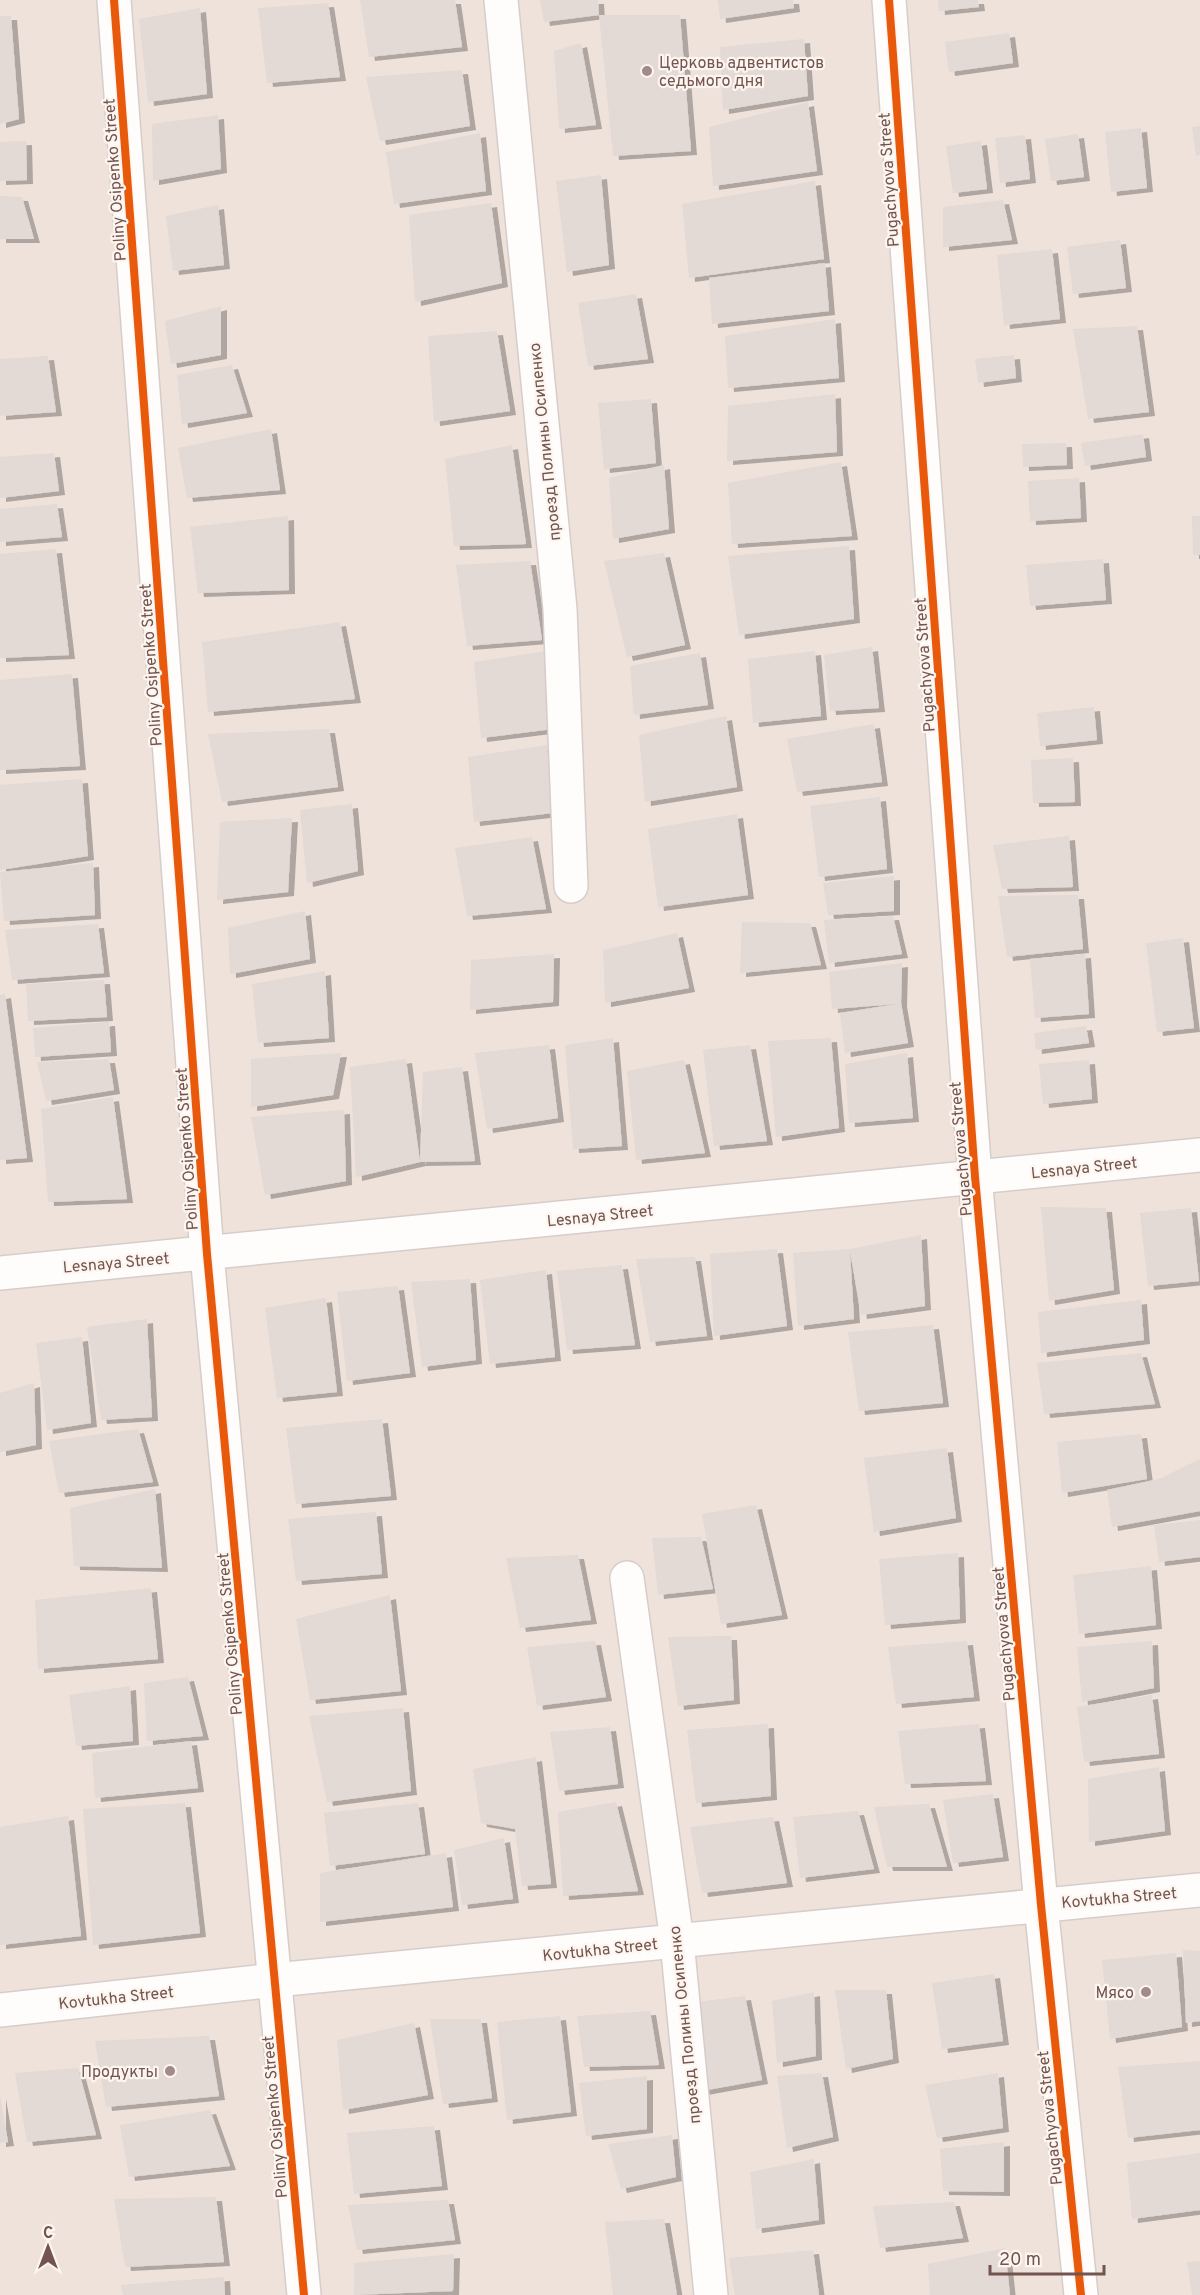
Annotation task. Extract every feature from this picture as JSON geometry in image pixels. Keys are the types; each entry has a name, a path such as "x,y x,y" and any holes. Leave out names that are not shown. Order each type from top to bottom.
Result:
{"street":[{"name":"Poliny Osipenko Street","path":"114,0 207,1254 304,2295"},
{"name":"проезд Полины Осипенко","path":"501,0 560,609 571,886"},
{"name":"Pugachyova Street","path":"889,0 975,1177 1041,1905 1081,2295"},
{"name":"Lesnaya Street","path":"0,1273 1200,1155"},
{"name":"проезд Полины Осипенко","path":"627,1578 676,1941 711,2295"},
{"name":"Kovtukha Street","path":"0,2010 275,1980 1200,1890"}],"shaded area":[{"path":"0,0 1200,0 1200,2295 0,2295"}],"building":[{"path":"360,0 455,0 462,47 369,57"},
{"path":"540,0 598,0 599,15 544,22"},
{"path":"718,0 793,0 794,8 720,19"},
{"path":"938,0 978,0 979,7 939,11"},
{"path":"328,3 340,77 267,83 258,8"},
{"path":"200,8 207,94 148,102 139,19"},
{"path":"599,15 680,15 691,151 613,156"},
{"path":"0,16 11,16 19,119 0,124"},
{"path":"1009,33 1013,63 949,72 945,42"},
{"path":"804,39 808,96 723,110 720,47"},
{"path":"581,43 596,125 559,129 554,51"},
{"path":"462,70 470,126 380,141 366,77"},
{"path":"808,102 817,171 713,186 709,127"},
{"path":"218,115 221,169 153,181 152,124"},
{"path":"1200,126 1200,155 1196,156 1192,127"},
{"path":"1141,128 1147,188 1111,192 1105,132"},
{"path":"480,133 486,191 394,204 386,152"},
{"path":"1078,134 1084,177 1051,181 1045,139"},
{"path":"1025,135 1030,179 1000,183 995,138"},
{"path":"26,141 27,180 0,181 0,142"},
{"path":"981,141 987,189 953,193 946,146"},
{"path":"601,175 609,265 567,272 556,181"},
{"path":"815,181 824,259 689,278 682,204"},
{"path":"0,196 22,197 34,239 0,239"},
{"path":"1003,200 1012,240 943,247 943,207"},
{"path":"491,203 502,283 415,302 409,215"},
{"path":"218,205 224,265 173,271 166,216"},
{"path":"1120,240 1126,288 1073,294 1067,247"},
{"path":"1052,249 1060,319 1004,325 997,255"},
{"path":"825,263 829,311 712,324 709,278"},
{"path":"636,294 648,359 588,366 578,303"},
{"path":"221,306 221,355 171,364 165,321"},
{"path":"835,319 839,378 728,388 725,336"},
{"path":"1137,326 1149,412 1088,419 1073,329"},
{"path":"497,331 510,411 434,422 428,336"},
{"path":"1014,355 1016,378 978,383 975,359"},
{"path":"48,356 56,412 0,416 0,359"},
{"path":"232,365 247,413 182,424 177,375"},
{"path":"835,394 837,452 727,461 728,406"},
{"path":"651,399 656,463 604,469 598,403"},
{"path":"271,429 280,490 187,498 178,448"},
{"path":"1143,434 1146,457 1085,466 1081,443"},
{"path":"1066,443 1067,465 1023,467 1022,444"},
{"path":"512,445 526,544 454,546 445,459"},
{"path":"54,453 59,491 0,498 0,457"},
{"path":"841,462 852,536 732,544 728,483"},
{"path":"664,465 669,529 613,539 609,478"},
{"path":"1079,478 1081,518 1030,521 1028,481"},
{"path":"57,504 62,537 0,542 0,509"},
{"path":"288,516 289,590 198,593 190,527"},
{"path":"1192,516 1200,516 1200,555 1193,555"},
{"path":"849,546 854,619 739,635 728,556"},
{"path":"56,549 69,655 0,658 0,554"},
{"path":"664,553 685,645 627,657 604,561"},
{"path":"1103,559 1106,600 1030,606 1026,565"},
{"path":"530,561 542,640 467,646 456,565"},
{"path":"340,622 355,699 208,712 202,642"},
{"path":"872,647 879,708 830,711 824,655"},
{"path":"546,651 553,729 481,738 474,662"},
{"path":"815,651 821,716 753,723 748,659"},
{"path":"700,653 708,705 634,715 630,666"},
{"path":"72,674 80,766 0,770 0,680"},
{"path":"1094,707 1097,740 1040,746 1037,713"},
{"path":"726,716 737,787 645,802 639,735"},
{"path":"874,724 882,782 797,792 787,739"},
{"path":"329,729 338,787 222,802 208,734"},
{"path":"547,745 553,813 474,822 468,757"},
{"path":"1073,758 1075,802 1033,803 1031,760"},
{"path":"82,779 88,856 0,870 0,785"},
{"path":"880,797 887,869 819,877 810,806"},
{"path":"352,804 358,871 307,883 300,810"},
{"path":"737,814 748,895 658,907 648,829"},
{"path":"292,818 288,892 217,900 220,822"},
{"path":"1069,836 1073,887 1002,889 993,845"},
{"path":"532,837 546,909 467,916 455,848"},
{"path":"93,863 95,915 4,921 0,872"},
{"path":"894,876 894,911 828,915 823,883"},
{"path":"1078,895 1083,949 1007,957 998,896"},
{"path":"305,911 310,959 230,974 228,928"},
{"path":"893,916 902,954 829,963 824,920"},
{"path":"742,922 810,923 821,965 740,973"},
{"path":"98,924 104,973 12,980 5,930"},
{"path":"677,933 689,988 605,1003 603,950"},
{"path":"1183,938 1194,1028 1157,1032 1146,943"},
{"path":"554,954 553,1002 470,1010 471,960"},
{"path":"1085,954 1089,1014 1035,1018 1030,959"},
{"path":"902,963 901,1003 908,1043 845,1053 840,1013 897,1004 832,1009 829,972"},
{"path":"325,971 329,1038 258,1043 252,984"},
{"path":"104,980 107,1017 28,1021 26,984"},
{"path":"5,994 27,1158 0,1160 0,995"},
{"path":"109,1022 111,1052 35,1057 33,1028"},
{"path":"1086,1026 1089,1043 1036,1050 1034,1033"},
{"path":"613,1038 622,1146 573,1149 565,1045"},
{"path":"831,1038 839,1128 776,1137 768,1041"},
{"path":"549,1045 558,1118 487,1129 475,1053"},
{"path":"750,1045 767,1141 714,1146 703,1050"},
{"path":"341,1053 333,1095 251,1107 251,1059"},
{"path":"907,1053 913,1118 849,1123 845,1064"},
{"path":"109,1059 114,1090 46,1101 37,1062"},
{"path":"406,1059 420,1162 356,1177 350,1067"},
{"path":"684,1060 705,1153 636,1160 627,1071"},
{"path":"1089,1060 1092,1099 1043,1104 1039,1064"},
{"path":"462,1067 475,1161 420,1162 423,1072"},
{"path":"113,1097 127,1199 48,1202 41,1109"},
{"path":"344,1110 346,1181 265,1195 251,1117"},
{"path":"1041,1207 1106,1208 1114,1290 1049,1301"},
{"path":"1191,1208 1199,1281 1148,1286 1140,1213"},
{"path":"921,1235 925,1306 861,1315 850,1251 854,1319 798,1326 793,1253 850,1249"},
{"path":"777,1249 787,1326 714,1336 710,1254"},
{"path":"695,1257 707,1336 650,1342 636,1259"},
{"path":"622,1265 635,1345 567,1350 557,1271"},
{"path":"546,1270 555,1357 490,1364 480,1280"},
{"path":"470,1279 476,1360 422,1367 411,1282"},
{"path":"398,1286 410,1373 347,1381 337,1292"},
{"path":"326,1298 337,1392 277,1398 265,1308"},
{"path":"1141,1300 1144,1340 1041,1353 1038,1312"},
{"path":"147,1319 152,1417 101,1420 87,1327"},
{"path":"933,1325 943,1403 859,1411 848,1332"},
{"path":"82,1337 91,1423 47,1430 36,1343"},
{"path":"1141,1353 1155,1404 1044,1414 1037,1363"},
{"path":"34,1383 36,1445 0,1452 0,1393"},
{"path":"382,1419 391,1496 296,1504 286,1428"},
{"path":"138,1429 153,1482 59,1493 49,1441"},
{"path":"1141,1434 1147,1479 1062,1493 1057,1442"},
{"path":"947,1448 956,1518 874,1532 864,1458"},
{"path":"1200,1459 1200,1511 1112,1527 1107,1490 1159,1479"},
{"path":"155,1489 162,1568 74,1566 70,1508"},
{"path":"756,1505 782,1615 721,1624 702,1514"},
{"path":"376,1512 382,1574 296,1581 288,1519"},
{"path":"1200,1520 1200,1557 1159,1562 1154,1525"},
{"path":"701,1537 713,1589 658,1595 652,1538"},
{"path":"958,1553 960,1619 885,1625 879,1559"},
{"path":"578,1555 591,1620 520,1628 506,1558"},
{"path":"1151,1566 1156,1625 1079,1634 1073,1575"},
{"path":"151,1588 158,1659 38,1669 35,1600"},
{"path":"390,1595 401,1691 310,1700 296,1619"},
{"path":"731,1636 734,1700 678,1706 668,1637"},
{"path":"595,1641 606,1697 537,1706 527,1647"},
{"path":"967,1641 974,1697 896,1704 888,1647"},
{"path":"1152,1641 1154,1688 1082,1702 1077,1647"},
{"path":"188,1677 203,1736 147,1741 144,1683"},
{"path":"130,1686 133,1741 76,1746 69,1695"},
{"path":"1152,1695 1159,1754 1084,1762 1077,1707"},
{"path":"403,1708 411,1791 327,1802 309,1716"},
{"path":"768,1724 771,1796 696,1803 687,1730"},
{"path":"979,1724 986,1781 905,1784 898,1731"},
{"path":"610,1727 618,1784 559,1791 550,1732"},
{"path":"191,1741 198,1788 95,1798 92,1753"},
{"path":"536,1757 551,1884 522,1886 515,1829 481,1823 473,1769"},
{"path":"1159,1767 1165,1831 1089,1842 1088,1779"},
{"path":"993,1794 1003,1857 953,1863 943,1800"},
{"path":"616,1802 638,1891 563,1896 558,1812"},
{"path":"185,1803 200,1933 93,1945 83,1809"},
{"path":"418,1803 425,1854 330,1866 324,1813"},
{"path":"929,1804 947,1867 887,1867 874,1807"},
{"path":"858,1811 874,1869 800,1878 793,1817"},
{"path":"68,1816 81,1936 0,1945 0,1827"},
{"path":"773,1817 787,1883 702,1893 690,1827"},
{"path":"504,1838 513,1899 462,1905 454,1850"},
{"path":"446,1853 453,1907 320,1922 320,1873"},
{"path":"1183,1950 1200,1951 1200,2021 1186,2023"},
{"path":"1176,1953 1182,2027 1110,2039 1102,1960"},
{"path":"994,1974 1003,2041 942,2049 932,1983"},
{"path":"835,1990 886,1990 893,2059 846,2069"},
{"path":"814,1992 816,2056 777,2063 772,2001"},
{"path":"745,1996 762,2080 702,2091 696,2002"},
{"path":"650,2011 659,2065 584,2067 577,2016"},
{"path":"560,2016 571,2112 507,2120 497,2022"},
{"path":"430,2019 481,2019 492,2098 443,2104"},
{"path":"414,2023 428,2095 343,2110 337,2040"},
{"path":"209,2036 219,2096 106,2107 95,2041"},
{"path":"1200,2061 1200,2130 1128,2138 1118,2067"},
{"path":"78,2068 96,2135 27,2142 15,2073"},
{"path":"822,2073 833,2137 787,2148 777,2076"},
{"path":"998,2073 1003,2128 937,2138 925,2085"},
{"path":"647,2076 647,2129 586,2136 579,2083"},
{"path":"0,2095 8,2142 0,2143"},
{"path":"210,2110 230,2166 129,2177 120,2125"},
{"path":"434,2126 442,2186 354,2194 347,2133"},
{"path":"672,2135 676,2177 621,2189 608,2144"},
{"path":"1004,2142 1004,2192 943,2191 940,2149"},
{"path":"1200,2153 1200,2210 1132,2219 1127,2163"},
{"path":"814,2159 819,2220 756,2229 750,2172"},
{"path":"216,2197 224,2262 125,2267 114,2199"},
{"path":"448,2200 455,2240 357,2250 348,2205"},
{"path":"954,2202 963,2238 880,2248 873,2206"},
{"path":"664,2219 677,2295 613,2295 605,2222"},
{"path":"1005,2248 1010,2295 930,2295 928,2264"},
{"path":"813,2250 819,2295 735,2295 729,2258"},
{"path":"454,2254 453,2291 354,2295 354,2263"},
{"path":"1200,2261 1200,2295 1192,2295 1187,2262"},
{"path":"224,2277 225,2295 123,2295 121,2285"}],"cycle path":[{"path":"114,0 207,1254 304,2295"},
{"path":"889,0 975,1177 1041,1905 1081,2295"}],"place":[{"name":"Церковь адвентистов седьмого дня","path":"647,71"},
{"name":"Мясо","path":"1146,1992"},
{"name":"Продукты","path":"170,2071"}]}
